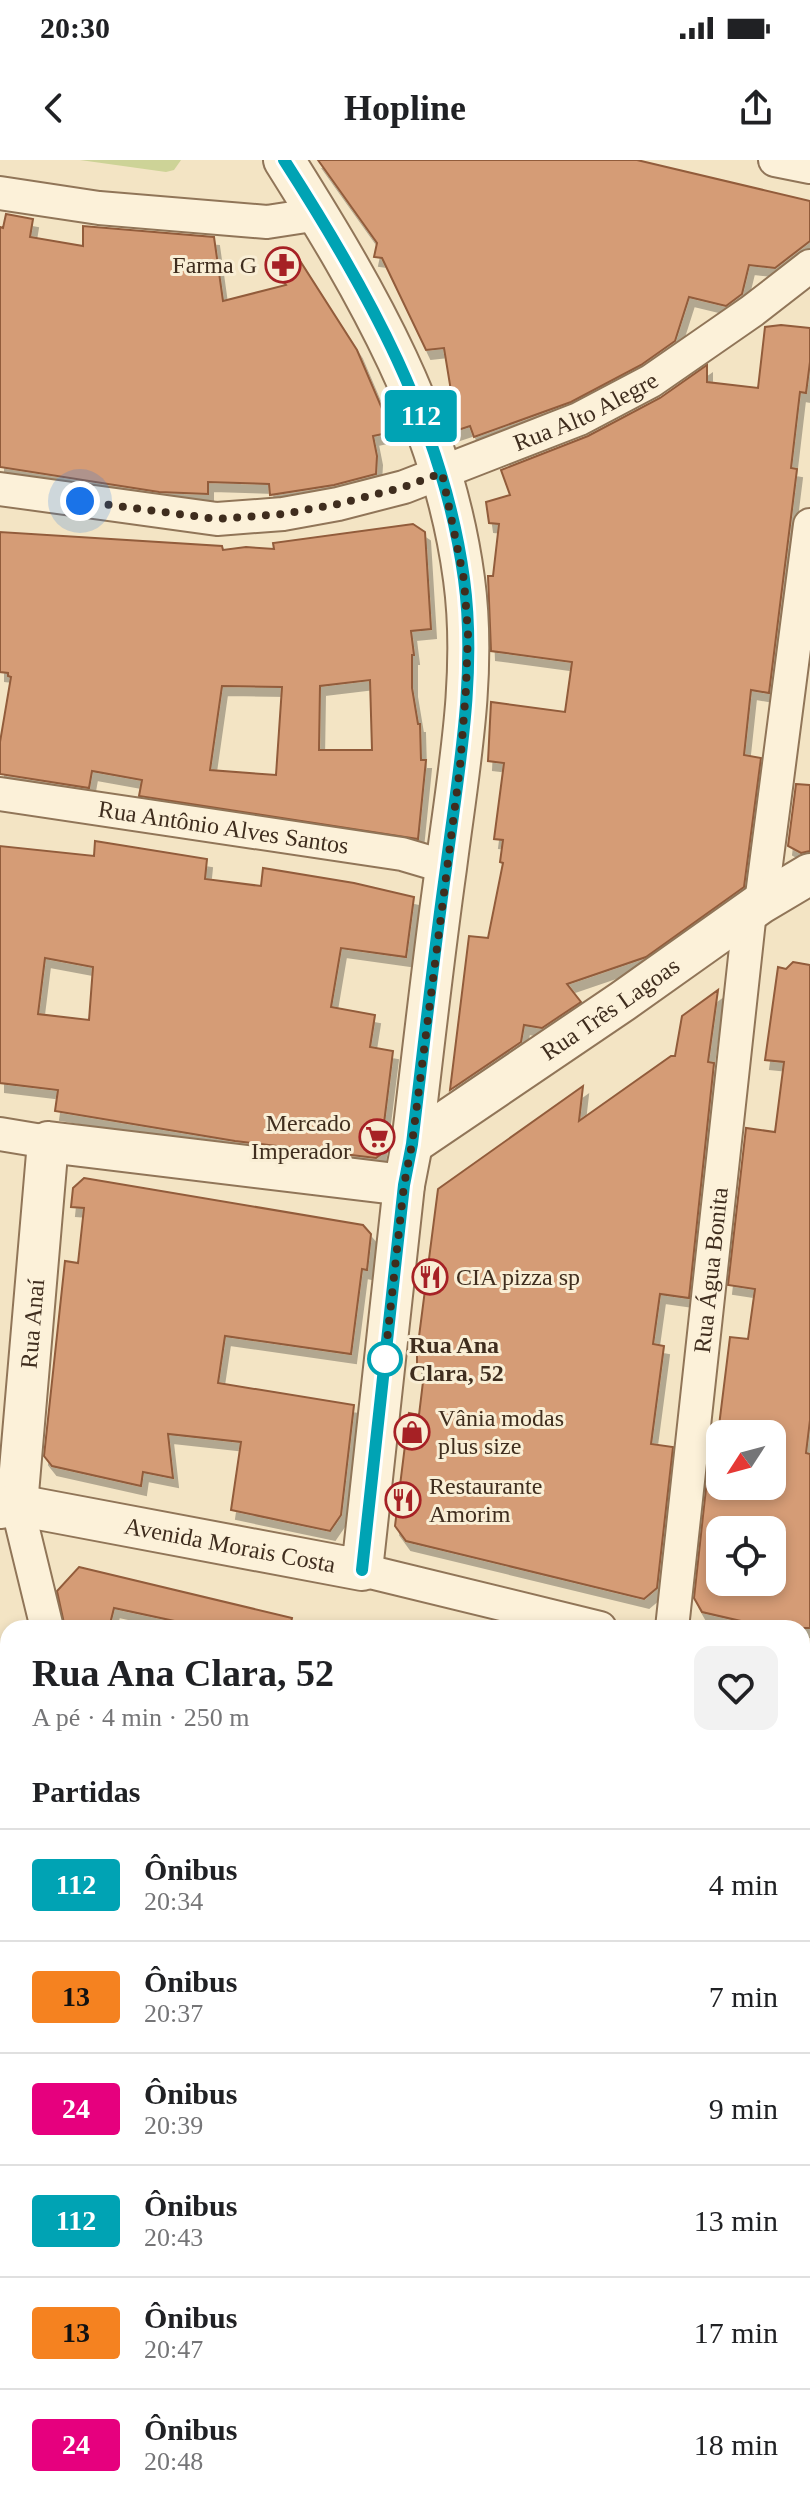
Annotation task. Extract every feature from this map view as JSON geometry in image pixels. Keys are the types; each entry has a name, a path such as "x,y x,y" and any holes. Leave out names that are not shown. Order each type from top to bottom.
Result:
{"street":[{"path":"284,160 376,312 426,427 442,473 464,580 468,633 460,767 412,1144 404,1185 362,1570"},
{"path":"775,160 810,167"},
{"path":"0,193 99,208 267,222 319,214"},
{"name":"Rua Alto Alegre","path":"0,489 217,519 283,514 404,487 579,419 651,381 752,311 810,266"},
{"name":"Rua Água Bonita","path":"673,1620 756,907 810,525"},
{"name":"Rua Antônio Alves Santos","path":"0,794 402,854 446,867"},
{"name":"Rua Três Lagoas","path":"412,1144 756,907 810,874"},
{"path":"0,1134 404,1185"},
{"name":"Rua Anaí","path":"8,1506 48,1142"},
{"path":"8,1506 44,1620"},
{"name":"Avenida Morais Costa","path":"8,1506 362,1570 567,1620"}],"green space":[{"path":"80,160 181,160 174,170 166,172"}],"building":[{"path":"318,160 637,160 810,201 810,241 775,268 749,265 742,294 726,306 689,297 675,341 641,365 571,402 474,437 470,426 455,431 444,400 452,397 444,348 426,350 382,258 374,257 377,243"},
{"path":"6,214 33,219 30,237 83,246 83,226 214,237 223,301 286,285 274,267 295,253 357,350 392,432 373,436 377,456 376,474 334,485 270,495 269,484 208,482 208,494 159,492 0,467 0,227 3,228"},
{"path":"765,327 810,328 810,362 806,393 800,392 791,468 797,469 769,693 751,690 744,755 761,758 744,887 646,957 567,984 581,1002 542,1028 524,1025 521,1042 450,1090 469,936 488,938 503,863 500,862 503,840 494,839 504,763 488,761 491,702 565,712 572,662 491,651 488,576 493,576 499,524 489,523 486,502 510,495 501,470 588,436 660,398 707,365 707,382 758,388"},
{"path":"413,524 425,532 431,629 411,631 414,655 412,688 420,724 421,760 426,760 418,839 139,796 142,780 92,771 89,788 0,774 0,742 11,677 8,673 0,672 0,532 222,546 223,550 246,547 274,549 273,543","holes":["370,680 372,750 319,750 320,686","222,686 282,687 276,775 210,770"]},
{"path":"796,784 810,785 810,851 801,853 788,846"},
{"path":"95,841 207,859 205,879 261,886 263,868 354,883 414,897 406,957 341,948 331,1007 375,1015 370,1047 393,1051 380,1155 376,1158 235,1141 55,1111 58,1090 0,1083 0,846 94,856","holes":["45,958 93,967 89,1020 38,1014"]},
{"path":"793,962 810,965 810,1420 806,1453 810,1454 810,1620 736,1620 702,1612 694,1598 706,1488 706,1500 786,1500 786,1420 720,1420 730,1337 748,1339 755,1289 728,1285 746,1128 775,1132 784,1062 765,1060 778,967 786,969"},
{"path":"718,990 708,1062 714,1063 689,1298 660,1294 653,1344 664,1346 651,1444 673,1447 657,1588 644,1599 406,1541 395,1526 409,1413 419,1415 425,1365 417,1364 417,1352 438,1189 583,1086 579,1121 675,1056 682,1016"},
{"path":"84,1178 363,1225 371,1234 367,1270 362,1269 351,1354 225,1336 218,1383 354,1405 341,1515 330,1531 231,1510 241,1442 168,1434 173,1478 143,1472 141,1486 52,1466 44,1456 65,1261 78,1263 84,1208 71,1207 73,1188"},
{"path":"79,1567 292,1618 170,1620 114,1608 111,1620 63,1620 57,1591"}],"bus line":[{"name":"112","path":"284,160 376,312 426,427 442,473 454,524 464,580 468,633 460,767 412,1144 404,1185 362,1570"}],"place":[{"name":"Farma G","path":"283,265"},
{"name":"Mercado Imperador","path":"377,1137"},
{"name":"CIA pizza sp","path":"430,1277"},
{"name":"Rua Ana Clara, 52","path":"385,1359"},
{"name":"Vânia modas plus size","path":"412,1432"},
{"name":"Restaurante Amorim","path":"403,1500"}],"route":[{"path":"80,501 217,519 283,514 404,487 442,473 464,580 468,633 466,689 460,767 412,1144 404,1185 385,1359"}]}
